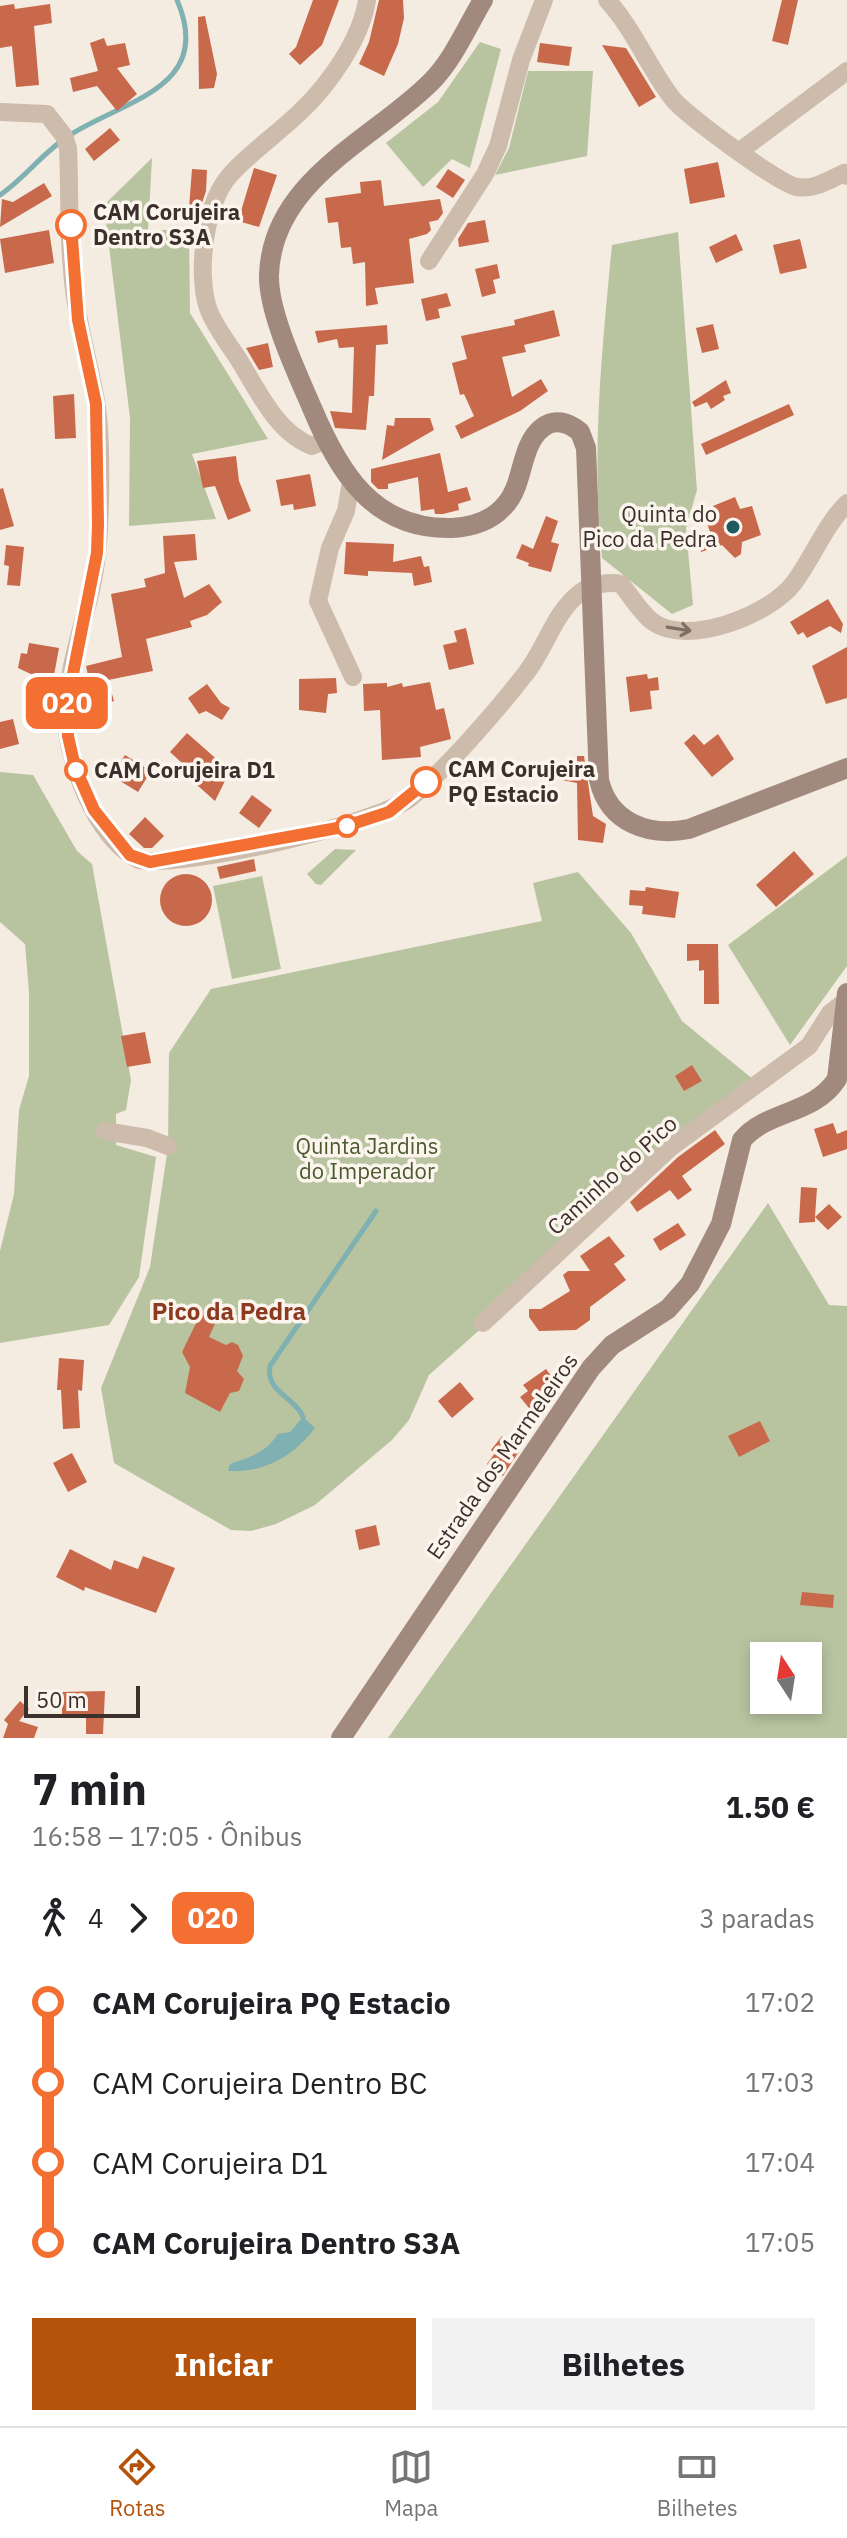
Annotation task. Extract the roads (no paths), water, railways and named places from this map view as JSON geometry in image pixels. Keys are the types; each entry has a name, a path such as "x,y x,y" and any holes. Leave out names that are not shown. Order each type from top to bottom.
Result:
{"main road":[{"path":"483,0 432,81 352,145 295,201 272,252 269,278 276,309 326,440 351,482 401,520 436,528 474,525 493,516 508,502 538,431 553,422 573,426 580,432 586,448 599,780 608,807 615,814 652,830 689,829 847,768"},
{"name":"Estrada dos Marmeleiros","path":"341,1738 357,1719 425,1609 591,1368 612,1345 668,1309 690,1284 721,1224 742,1140 750,1130 797,1111 830,1091 837,1079 845,997"}],"street":[{"path":"326,440 312,446 298,441 285,429 256,387 209,311 202,258 218,194 230,175 302,111 345,56 367,0"},
{"path":"429,261 485,174 498,146 517,71 544,0"},
{"path":"607,0 673,100 740,151 786,184 799,188 817,186 844,173 847,176"},
{"path":"740,151 847,71"},
{"path":"0,112 47,114 64,136 70,174 73,282 96,404 98,539 66,720 75,767 94,810 130,855 150,862 176,859 343,827 389,812 412,796 471,736 528,671 565,609 582,591 613,582 621,584 654,622 671,628 689,631 733,622 790,588 847,503"},
{"path":"351,482 346,511 330,548 318,601 353,677"},
{"name":"Caminho do Pico","path":"483,1323 670,1148 809,1046 830,1013 845,997"},
{"path":"105,1131 147,1138 168,1146"}],"water":[{"path":"303,1417 315,1428 287,1455 266,1466 228,1471 230,1464 263,1450 278,1434 290,1432"}],"waterway":[{"path":"0,195 61,141 138,100 174,72 184,53 186,30 177,0"},
{"path":"303,1417 276,1389 270,1366 376,1211"}],"place":[{"name":"CAM Corujeira Dentro S3A","path":"71,225"},
{"name":"Quinta do Pico da Pedra","path":"733,527"},
{"name":"CAM Corujeira D1","path":"76,770"},
{"name":"CAM Corujeira PQ Estacio","path":"426,782"}],"district":[{"name":"Pico da Pedra","path":"229,1312"}],"park label":[{"name":"Quinta Jardins do Imperador","path":"367,1158"}]}
